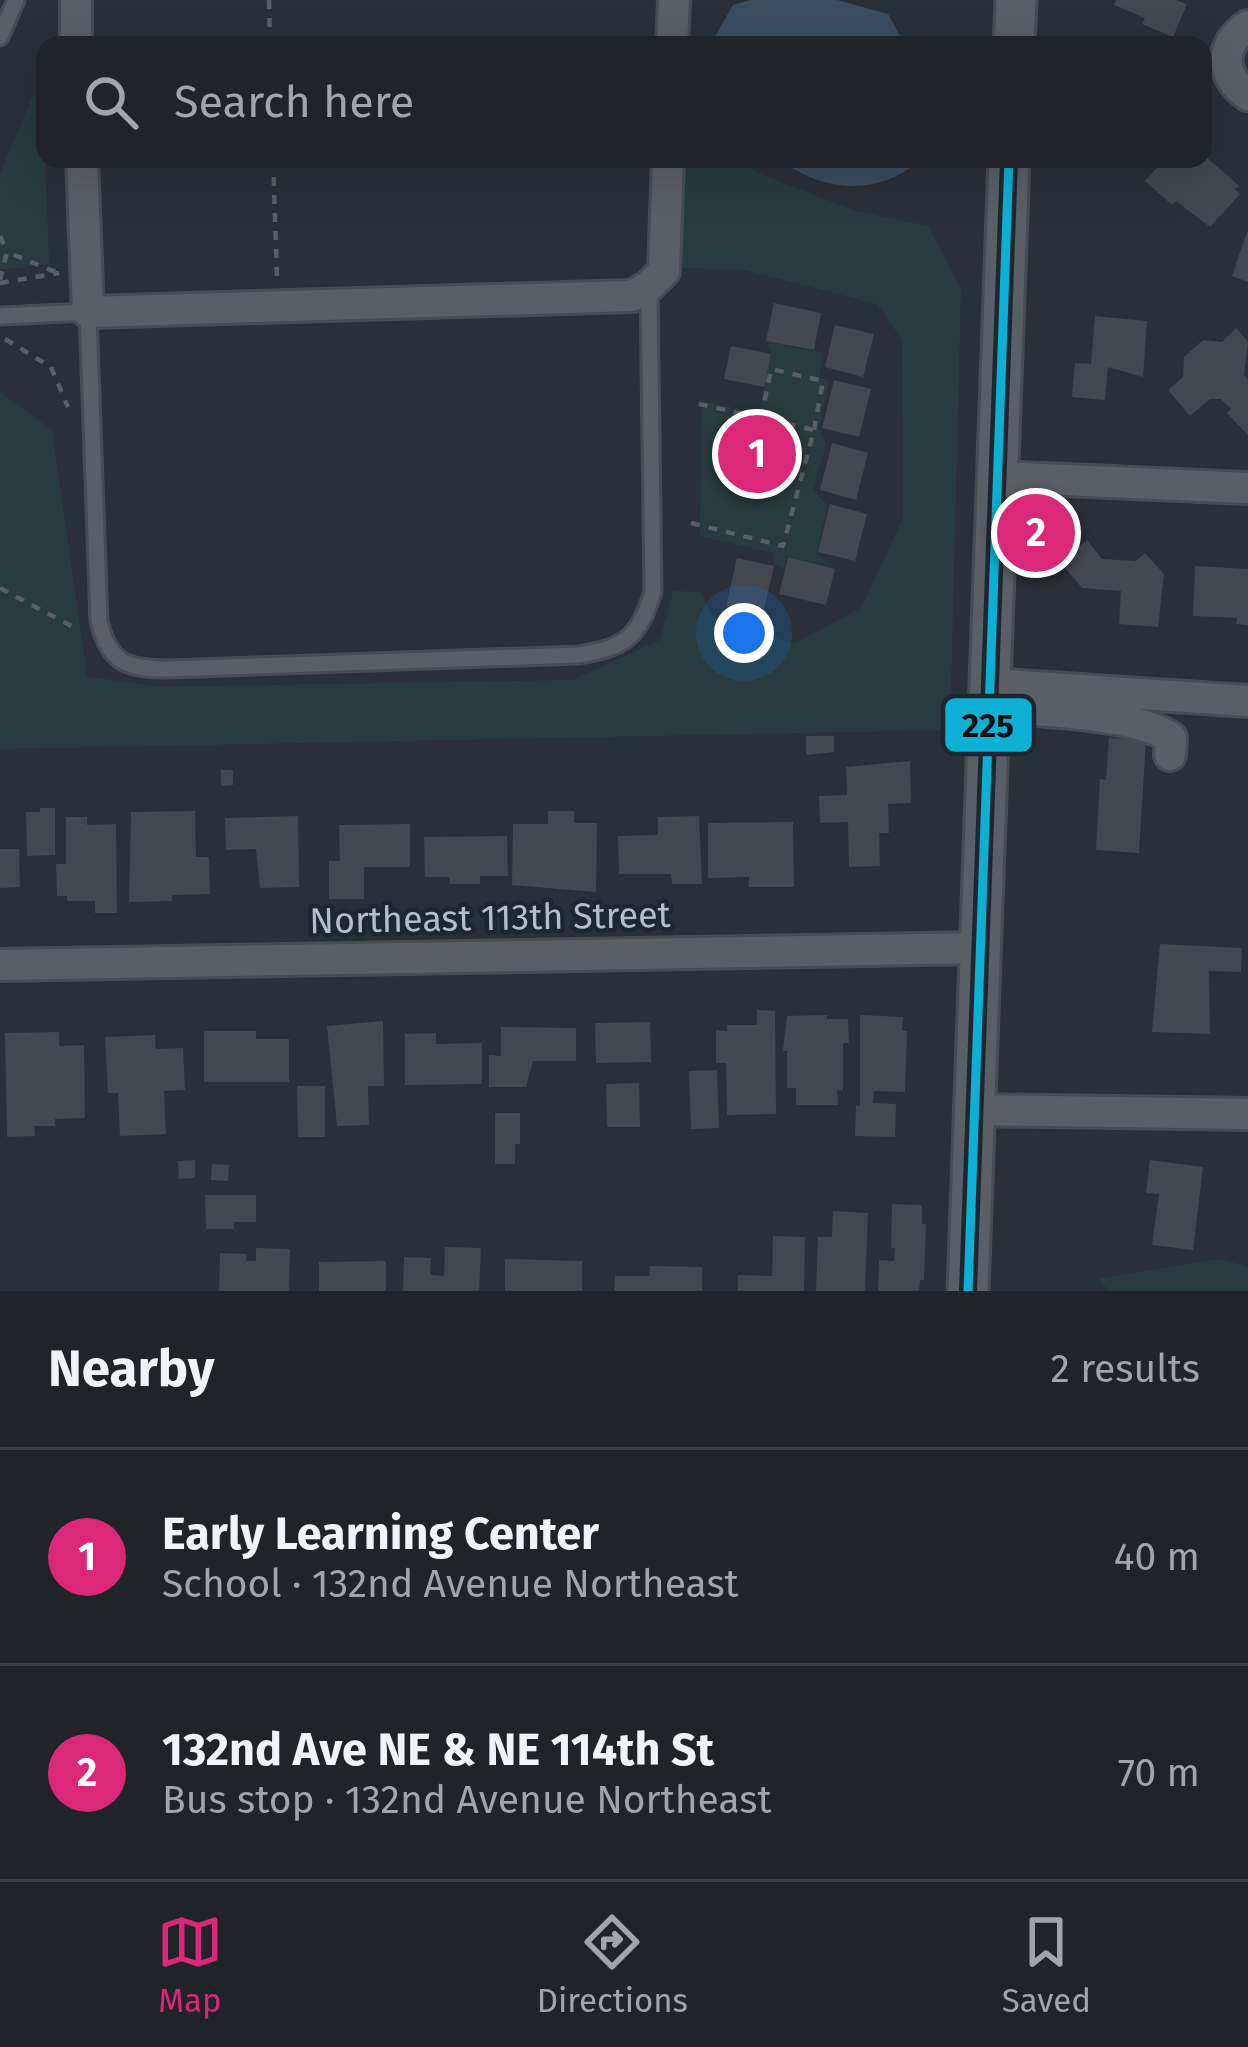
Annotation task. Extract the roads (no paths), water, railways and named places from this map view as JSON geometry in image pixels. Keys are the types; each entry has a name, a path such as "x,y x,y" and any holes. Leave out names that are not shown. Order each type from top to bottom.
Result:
{"street":[{"path":"76,0 76,36"},
{"path":"1014,36 1016,0"},
{"path":"1248,26 1232,39 1226,62 1235,86 1248,95"},
{"path":"82,168 88,312 632,296 664,272 668,168"},
{"path":"968,1291 1009,168"},
{"path":"997,477 1248,488"},
{"path":"989,696 1248,701"},
{"path":"989,696 1160,730 1171,738 1170,755"},
{"name":"Northeast 113th Street","path":"0,965 980,948"},
{"path":"975,1110 1248,1114"}],"lane":[{"path":"0,38 16,0"},
{"path":"0,316 88,312 99,621 104,643 119,661 141,669 169,669 579,655 612,650 628,641 645,616 653,592 650,286"}],"water":[{"path":"751,0 837,0 888,14 900,36 715,36 733,5"},
{"path":"793,168 909,168 887,180 851,186 814,179"}],"place":[{"name":"Early Learning Center","path":"757,454"},
{"name":"132nd Ave NE & NE 114th St","path":"1036,533"}]}
